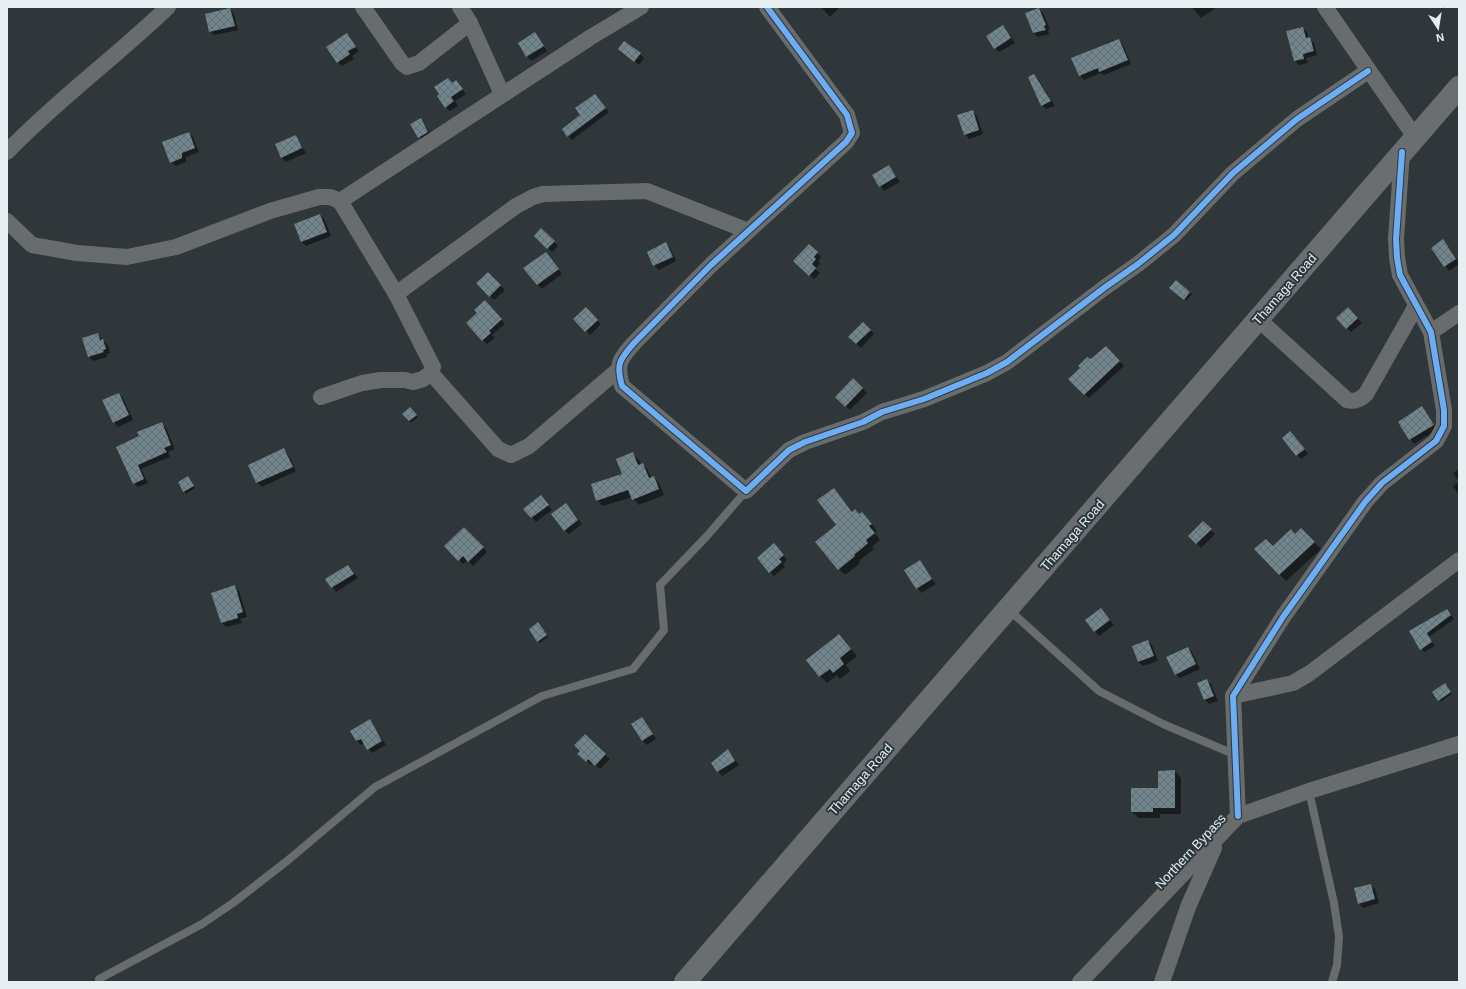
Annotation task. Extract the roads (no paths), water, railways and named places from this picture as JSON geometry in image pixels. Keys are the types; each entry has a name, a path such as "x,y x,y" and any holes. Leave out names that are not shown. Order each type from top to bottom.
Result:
{"main road":[{"name":"Thamaga Road","path":"685,982 1459,87"}],"street":[{"path":"7,152 73,91 132,42 168,7"},
{"path":"364,7 402,63 407,67 419,63 470,23"},
{"path":"460,7 470,23 502,94"},
{"path":"340,201 502,94 641,7"},
{"path":"430,373 498,449 511,454 528,446 618,370 623,355 711,265 846,142 852,133 847,115 767,7"},
{"path":"1238,816 1233,696 1282,617 1365,502 1382,483 1436,441 1444,426 1444,410 1431,332 1400,275 1397,258 1396,239 1409,145 1368,71 1325,7"},
{"path":"618,370 622,386 746,492 789,450 805,442 864,422 882,412 924,399 987,373 1007,362 1138,264 1174,235 1233,173 1297,119 1368,71"},
{"path":"396,294 516,206 533,197 543,194 647,191 748,231"},
{"path":"7,221 32,246 77,253 127,257 176,247 270,211 318,197 330,197 340,201 396,294 433,366 430,373 423,379 414,382 405,380 375,381 350,387 321,397"},
{"path":"1258,319 1347,400 1353,402 1362,399 1366,394 1416,306"},
{"path":"1431,332 1459,313"},
{"path":"1233,696 1293,683 1310,673 1459,560"},
{"name":"Northern Bypass","path":"1080,982 1218,839 1229,824 1238,816 1309,791 1459,744"},
{"path":"1162,982 1188,907 1218,839"}],"lane":[{"path":"99,982 99,979 202,924 233,903 287,861 375,787 542,696 633,669 664,630 660,585 746,492"},
{"path":"1008,609 1099,691 1162,724 1236,755"},
{"path":"1309,791 1334,903 1339,937 1337,965 1332,982"}]}
